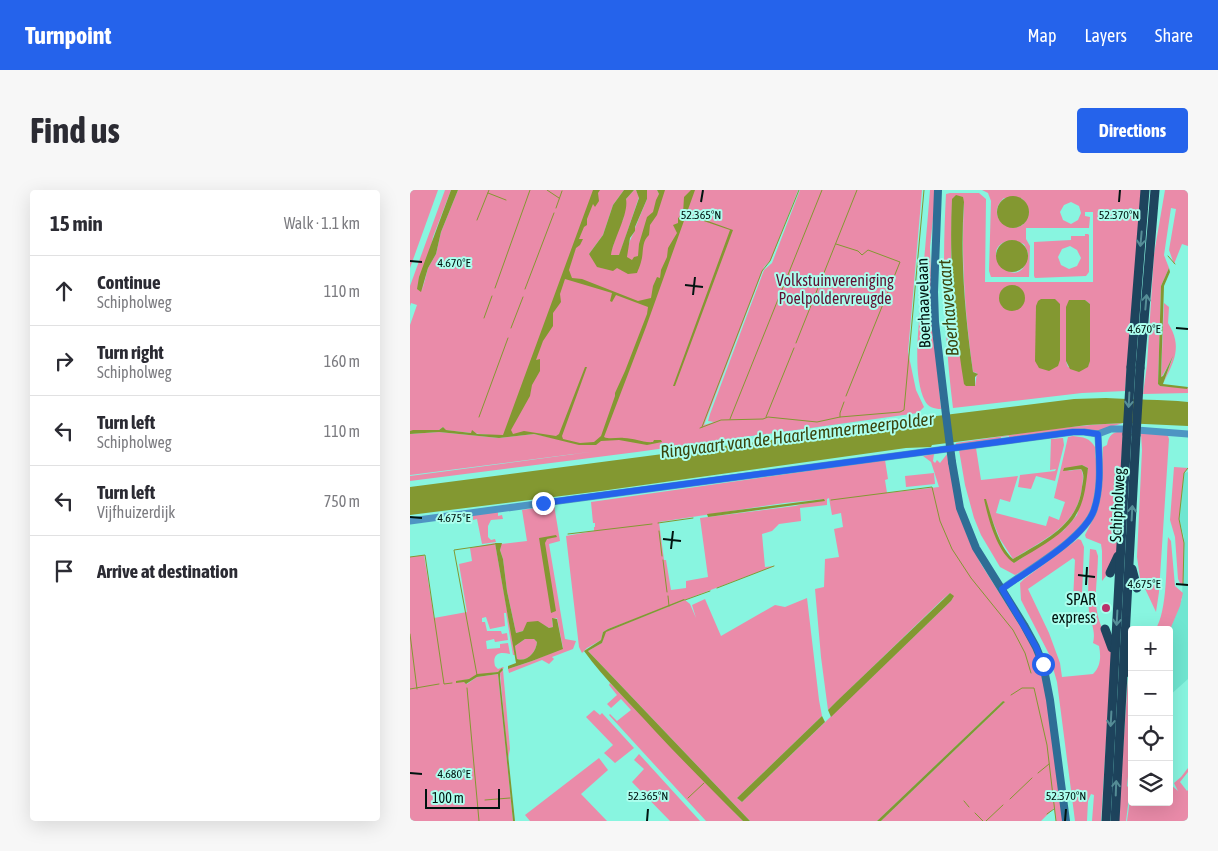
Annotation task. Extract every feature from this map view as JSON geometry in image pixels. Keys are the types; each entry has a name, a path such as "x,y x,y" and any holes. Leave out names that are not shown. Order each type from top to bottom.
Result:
{"highway":[{"name":"Schipholweg","path":"1106,821 1120,552 1132,434 1145,190"},
{"name":"Schipholweg","path":"1136,367 1155,190"},
{"name":"Schipholweg","path":"1115,821 1130,561 1132,434"},
{"path":"1110,573 1120,552"},
{"path":"1130,561 1137,588"},
{"path":"1105,629 1111,644 1114,670"},
{"path":"1123,677 1128,666"}],"main road":[{"name":"Boerhaavelaan","path":"938,190 934,292 935,322 952,462 960,508 969,533 976,548 1002,589"},
{"path":"1002,589 1036,647 1043,664 1050,700 1066,821"}],"street":[{"path":"410,521 1073,432 1098,434 1124,428 1188,434"},
{"name":"Schipholweg","path":"1002,589 1074,538 1091,516 1099,488 1098,434"}],"shaded area":[{"path":"451,190 458,190 441,232 436,254 428,268 421,292 417,289 419,277"},
{"path":"593,190 600,190 598,193 599,201 595,207 593,204 587,219 587,225 584,227 579,239 583,239 576,248 569,270 572,278 582,279 638,301 651,298 657,277 660,278 668,248 677,233 673,225 678,223 678,218 683,214 684,197 691,190 695,190 604,437 628,438 649,442 661,440 662,442 647,445 619,440 601,441 596,445 579,445 534,434 499,438 439,432 410,434 410,431 439,430 443,427 446,430 471,433 472,430 477,434 503,435","holes":["565,279 612,293 610,301 612,302 616,295 648,307 647,314 615,393 601,436 594,442 580,443 563,439 562,436 587,367 585,367 559,434 556,436 524,431 513,434 511,430 530,396 532,385 540,371 540,359 536,360 543,341 553,326 553,313 561,302 560,294"]},
{"path":"624,190 634,190 626,199 625,212 611,255 619,255 639,198 636,190 647,190 647,199 635,231 630,238 627,257 632,260 638,256 639,244 647,217 653,212 659,194 657,190 665,190 657,215 650,225 649,235 645,241 637,273 628,274 617,268 613,271 597,267 589,254 603,235 613,205"},
{"path":"956,195 963,197 964,202 964,287 973,372 978,374 975,377 975,386 966,386 964,384 957,338 951,222 952,199"},
{"path":"1013,196 1019,197 1024,201 1028,206 1028,218 1024,223 1019,227 1013,228 1007,227 1002,223 998,218 997,212 998,206 1002,201 1007,197"},
{"path":"694,216 733,230 675,386 673,386 730,230 692,217"},
{"path":"1012,240 1018,241 1023,245 1027,250 1027,262 1023,267 1018,271 1012,272 1006,271 1001,267 997,262 996,256 997,250 1001,245 1006,241"},
{"path":"1169,268 1170,272 1164,286 1161,377 1173,356 1163,384 1188,387 1187,389 1160,386 1158,384 1161,286"},
{"path":"1012,285 1021,289 1025,298 1021,307 1012,311 1003,307 999,298 1003,289"},
{"path":"1041,299 1055,299 1060,304 1060,360 1058,366 1049,371 1039,368 1035,361 1036,306"},
{"path":"1069,300 1085,300 1090,304 1090,361 1088,367 1079,372 1070,369 1066,361 1066,307"},
{"path":"1106,398 1188,402 1188,426 1123,423 1087,425 410,515 410,487 832,432 920,418 1074,399"},
{"path":"1082,465 1088,468 1085,491 1080,508 1072,521 1058,535 1014,563 1008,558 998,543 984,499 986,499 1000,539 1013,559 1047,539 1074,512 1079,501 1083,473 1081,469 1063,471 1064,468"},
{"path":"1188,472 1188,679 1173,692 1173,626 1171,626 1182,599 1184,537 1179,519 1184,473"},
{"path":"824,499 825,501 708,517 707,514"},
{"path":"556,535 557,537 547,539 545,543 556,611 551,613 539,538"},
{"path":"495,543 502,543 500,550 516,633 523,631 527,622 538,621 549,628 553,627 552,618 557,619 563,649 508,669 508,666 516,663","holes":["525,639 534,639 537,642 533,653 528,658 517,659 515,646"]},
{"path":"950,593 954,596 951,601 831,717 828,710"},
{"path":"684,599 606,632 602,643 588,651 750,821 743,821 688,765 609,682 584,651 601,640 603,632 608,629"},
{"path":"502,668 500,678 515,821 513,821 498,674 477,677 466,684 464,682 456,683 456,681 469,679 477,674 498,672"},
{"path":"1003,701 1005,702 881,821 877,821"},
{"path":"822,716 825,722 742,802 737,798"}],"green space":[{"path":"410,190 438,190 410,268"},
{"name":"Volkstuinvereniging Poelpoldervreugde","path":"445,190 451,190 433,237 422,291 428,268 436,254 441,232 458,190 624,190 613,205 603,235 589,254 622,270 630,240 647,199 647,190 657,190 659,194 663,190 798,190 771,260 764,267 704,425 714,422 708,421 710,414 764,270 772,263 800,190 922,190 908,352 916,390 924,407 918,413 410,481 410,476 597,451 410,475 410,434 439,432 499,438 534,434 557,439 536,433 498,436 445,430 443,427 439,430 410,431 410,325 417,305 411,303 410,306 410,286"},
{"path":"636,190 639,197 619,256 610,255 623,220 626,199"},
{"path":"930,190 936,190 930,247 932,313 941,409 931,407 925,401 919,380 917,356"},
{"path":"982,190 1142,190 1125,391 1082,393 953,408 945,301 946,194 979,193 986,199 985,282 1093,282 1093,212 1085,212 1085,216 1090,217 1089,228 1026,228 1026,239 1030,246 1029,277 991,277 989,271 991,201 988,193","holes":["1004,198 1021,198 1028,206 1028,216 1024,224 1018,227 1004,225 999,220 998,206","952,199 964,202 964,287 973,372 977,373 975,386 958,346 951,269","1071,202 1079,206 1081,213 1078,220 1071,224 1063,220 1060,212 1064,205","1012,240 1024,244 1028,253 1024,267 1017,272 1010,272 1002,267 997,260 996,252 1000,245","1085,300 1090,304 1089,365 1068,367 1066,361"]},
{"path":"1165,190 1188,190 1188,246 1182,244 1174,264 1169,250 1176,209 1171,208 1164,255 1169,268 1161,286 1158,384 1160,386 1188,388 1188,393 1143,394 1147,365 1154,254"},
{"path":"1085,234 1089,235 1089,272 1086,276 1035,278 1034,242 1071,240 1071,236 1085,236","holes":["1070,246 1077,250 1081,258 1077,266 1069,269 1061,265 1058,257 1062,249"]},
{"path":"1164,303 1169,307 1168,323 1173,332 1176,347 1173,361 1163,384 1173,357 1161,378"},
{"path":"1123,423 1098,431 1082,429 1009,438 1009,436 1001,437 1001,439 956,445 956,443 1039,431"},
{"path":"1123,431 1117,553 1102,581 1101,544 1086,538 1085,535 1100,500 1103,447 1107,445 1112,435"},
{"path":"1141,433 1165,435 1169,439 1156,612 1140,578 1137,557 1142,450"},
{"path":"1068,437 1086,438 1095,447 1097,477 1092,506 1084,524 1072,537 1048,555 1015,575 1000,567 981,535 965,485 959,450 976,448 981,480 1018,476 1010,502 1000,499 996,513 1046,526 1049,516 1059,520 1065,502 1054,498","holes":["1082,465 1088,468 1077,515 1064,530 1014,563 996,537 991,517 1000,539 1013,559 1047,538 1066,522 1074,512 1079,501 1083,478 1081,469 1067,471"]},
{"path":"1063,438 1064,445 1055,481 1036,476 1031,489 1018,487 1020,475 1055,471 1056,469 1050,470 1051,439"},
{"path":"934,454 933,461 935,463 937,460 940,463 947,454 957,508 968,538 981,564 1036,651 1044,677 1063,821 1056,821 1054,808 1041,821 881,821 1004,703 1003,701 877,821 750,821 588,651 602,643 605,632 685,600 690,604 696,618 692,605 705,599 721,636 775,605 785,607 807,598 822,716 737,798 742,802 953,597 950,593 943,599 828,710 815,589 824,587 825,559 839,557 834,529 843,527 841,513 832,515 829,498 827,499 827,505 800,508 801,521 779,524 772,531 762,534 765,567 774,566 608,629 603,632 601,640 582,653 579,647 566,536 594,531 595,523 593,523 591,502 885,460 888,479 885,480 887,493 939,487 931,462 923,456","holes":["824,499 795,506 700,518 708,577 686,581 686,588 671,590 666,560 664,560 659,522 784,503"]},
{"path":"1174,467 1188,468 1184,473 1179,519 1184,543 1183,584 1178,579 1175,537 1170,520"},
{"path":"934,473 935,484 906,487 905,476"},
{"path":"554,505 560,541 549,544 565,639 576,641 573,649 552,657 554,659 549,664 542,660 509,673 508,669 563,648 557,618 552,619 553,627 549,628 544,625 516,633 500,550 501,544 527,541 522,510"},
{"path":"498,512 498,516 502,515 503,519 491,520 488,526 488,537 491,540 495,539 496,542 482,544 477,519 473,520 473,515"},
{"path":"1168,537 1171,541 1175,586 1183,593 1172,626 1157,626 1162,611 1166,585"},
{"path":"1078,539 1081,540 1084,547 1082,595 1073,600 1075,560 1073,558 1028,589 1049,633 1060,663 1062,677 1093,674 1100,661 1100,653 1099,646 1093,643 1094,635 1089,612 1088,589 1090,549 1096,550 1098,556 1097,612 1100,623 1112,647 1101,821 1092,821 1094,795 1091,794 1088,801 1087,821 1075,821 1057,682 1049,654 1021,600 1020,583"},
{"path":"495,543 515,655 513,655 506,613 504,613 505,626 490,629 486,617 482,618 487,631 507,633 508,640 495,642 494,639 486,641 487,649 500,648 500,644 508,643 510,654 497,654 494,662 495,666 498,669 504,668 498,672 478,675 456,682 467,684 477,677 498,674 513,821 410,821 410,557 424,555 434,618 467,612 459,564 472,561 470,548"},
{"path":"525,639 534,639 537,642 535,649 528,658 517,659 515,646"},
{"path":"503,670 510,749 508,759 500,673"},
{"path":"1128,679 1128,805 1126,821 1118,821"},
{"path":"610,683 743,821 706,821 609,715 617,721 631,710 621,699 611,708 607,704 617,695 609,685"},
{"path":"594,710 600,715 602,713 634,748 615,763 604,753 613,745 586,717"},
{"path":"639,754 700,821 670,821 632,782 644,769 634,760"},
{"path":"599,758 608,770 581,794 607,821 530,821 525,815"},
{"path":"1188,768 1188,772 1180,782 1188,790 1188,821 1127,821 1129,806 1173,806 1173,787 1178,791 1174,783"}],"waterway":[{"path":"477,220 489,190"},
{"path":"495,288 530,190"},
{"path":"547,190 559,198"},
{"name":"Ringvaart van de Haarlemmermeerpolder","path":"702,427 762,271 770,261 799,190"},
{"path":"730,419 822,190"},
{"path":"796,343 857,190"},
{"name":"Ringvaart van de Haarlemmermeerpolder","path":"700,428 721,420 763,419 768,417 817,422 840,417 900,412 904,410 924,190"},
{"path":"556,208 562,191"},
{"path":"488,193 506,200"},
{"path":"525,289 554,213"},
{"path":"836,244 858,251 862,255 868,250 900,262 846,396"},
{"path":"1168,256 1175,264"},
{"path":"484,318 492,296"},
{"path":"511,328 523,297"},
{"path":"479,417 508,338"},
{"path":"766,417 794,348"},
{"name":"Ringvaart van de Haarlemmermeerpolder","path":"840,417 844,402"},
{"path":"1183,584 1184,543 1179,519 1184,473 1188,468"},
{"path":"831,500 932,487 940,521 952,549 971,578 1013,630 1025,653 1031,673"},
{"path":"658,523 693,518"},
{"path":"568,534 652,524"},
{"path":"659,531 662,556"},
{"path":"477,675 454,550 495,544"},
{"path":"410,557 425,555 444,684 452,683"},
{"path":"663,560 667,592"},
{"path":"717,588 774,566"},
{"path":"685,600 710,591"},
{"path":"668,596 669,606"},
{"path":"410,634 417,689"},
{"path":"410,689 439,684"},
{"path":"467,688 479,821"},
{"path":"1011,695 1022,688 1034,688 1047,745 1056,821"},
{"path":"1038,773 1049,764"},
{"path":"1010,799 1032,778"},
{"path":"688,798 704,783"},
{"path":"485,800 510,798"},
{"path":"964,801 969,807"},
{"path":"986,821 1003,805"},
{"path":"1047,814 1054,809"},
{"path":"975,813 983,821"}],"place":[{"name":"SPAR express","path":"1106,608"}],"route":[{"path":"543,503 1073,432 1098,434 1099,488 1091,516 1080,533 1074,538 1002,589 1024,625 1043,664"}],"water label":[{"name":"Boerhavevaart","path":"948,308"}]}
